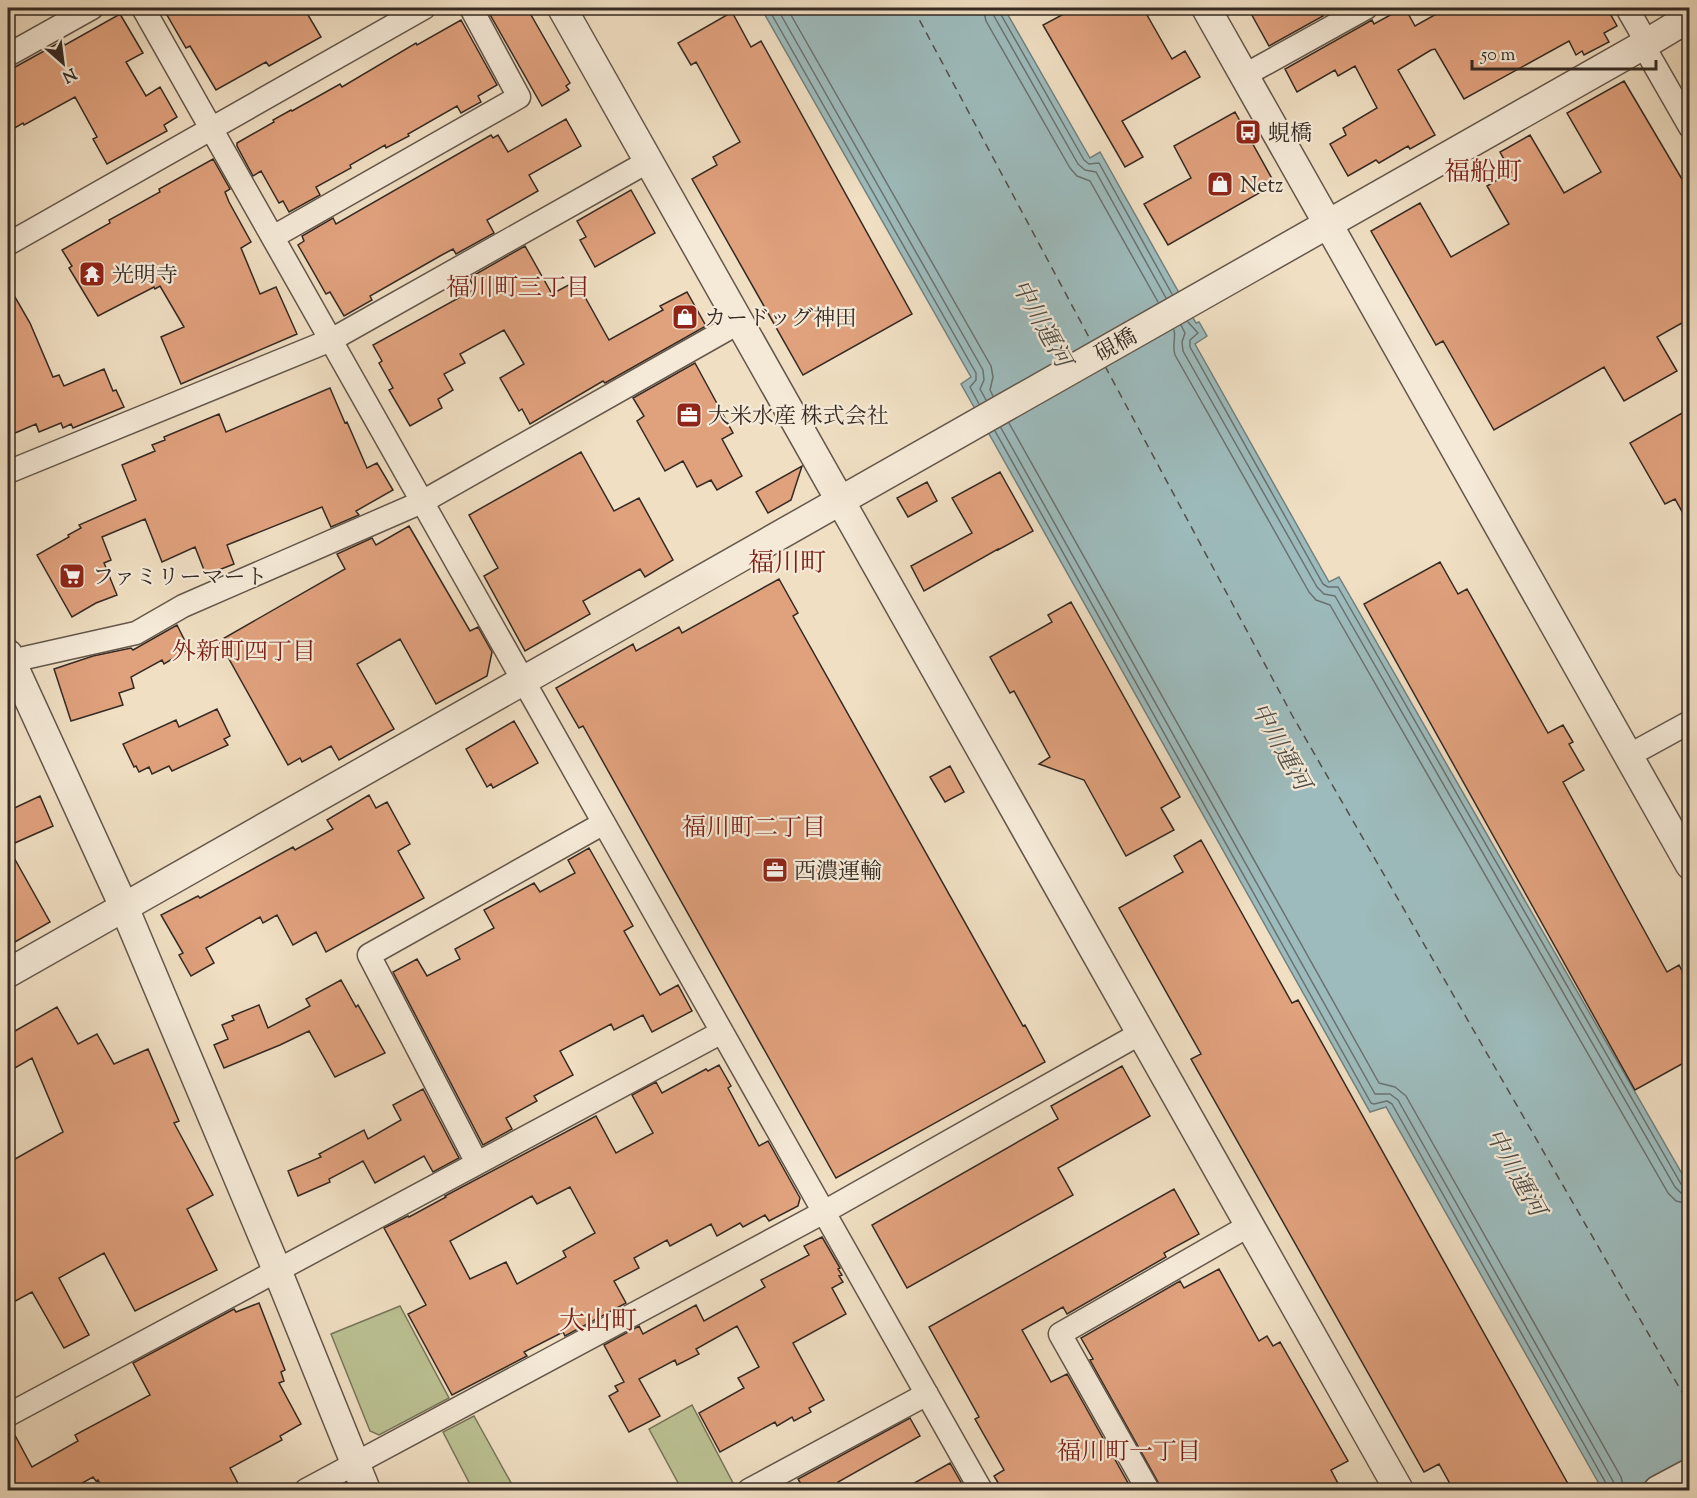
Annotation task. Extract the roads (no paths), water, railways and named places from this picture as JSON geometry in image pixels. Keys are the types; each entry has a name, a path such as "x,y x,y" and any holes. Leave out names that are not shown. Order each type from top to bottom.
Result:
{"street":[{"path":"8,55 92,8"},
{"path":"143,8 981,1491"},
{"path":"8,244 424,8"},
{"path":"273,237 519,97 471,8"},
{"path":"562,8 1399,1491"},
{"path":"1206,8 1689,865"},
{"path":"1245,75 1366,8"},
{"path":"1627,8 1689,127"},
{"name":"硯橋","path":"8,973 1329,224 1689,17"},
{"path":"8,472 331,339 649,160"},
{"path":"366,1491 277,1270 124,907 9,657 136,633 183,606 422,502 740,322"},
{"path":"1628,756 1689,722"},
{"path":"477,1163 369,955 604,823"},
{"path":"8,1415 722,1032"},
{"path":"306,1491 824,1212 1141,1033"},
{"path":"1148,1491 1060,1334 1250,1225"},
{"path":"749,1491 927,1394"},
{"path":"1658,1491 1689,1473"}],"water":[{"name":"中川運河","path":"761,8 1004,8 1090,158 1100,152 1196,323 1199,322 1207,336 1195,344 1329,582 1339,577 1689,1186 1689,1490 1601,1490 1386,1107 1370,1112 961,384 971,377"}],"place":[{"name":"蜆橋","path":"1248,132"},
{"name":"Netz","path":"1220,184"},
{"name":"光明寺","path":"92,274"},
{"name":"カードッグ神田","path":"685,317"},
{"name":"大米水産 株式会社","path":"689,415"},
{"name":"ファミリーマート","path":"72,576"},
{"name":"西濃運輸","path":"775,870"}],"district":[{"name":"福船町","path":"1483,171"},
{"name":"福川町三丁目","path":"518,287"},
{"name":"福川町","path":"787,562"},
{"name":"外新町四丁目","path":"244,651"},
{"name":"福川町二丁目","path":"754,827"},
{"name":"大山町","path":"598,1320"},
{"name":"福川町一丁目","path":"1129,1451"}]}
